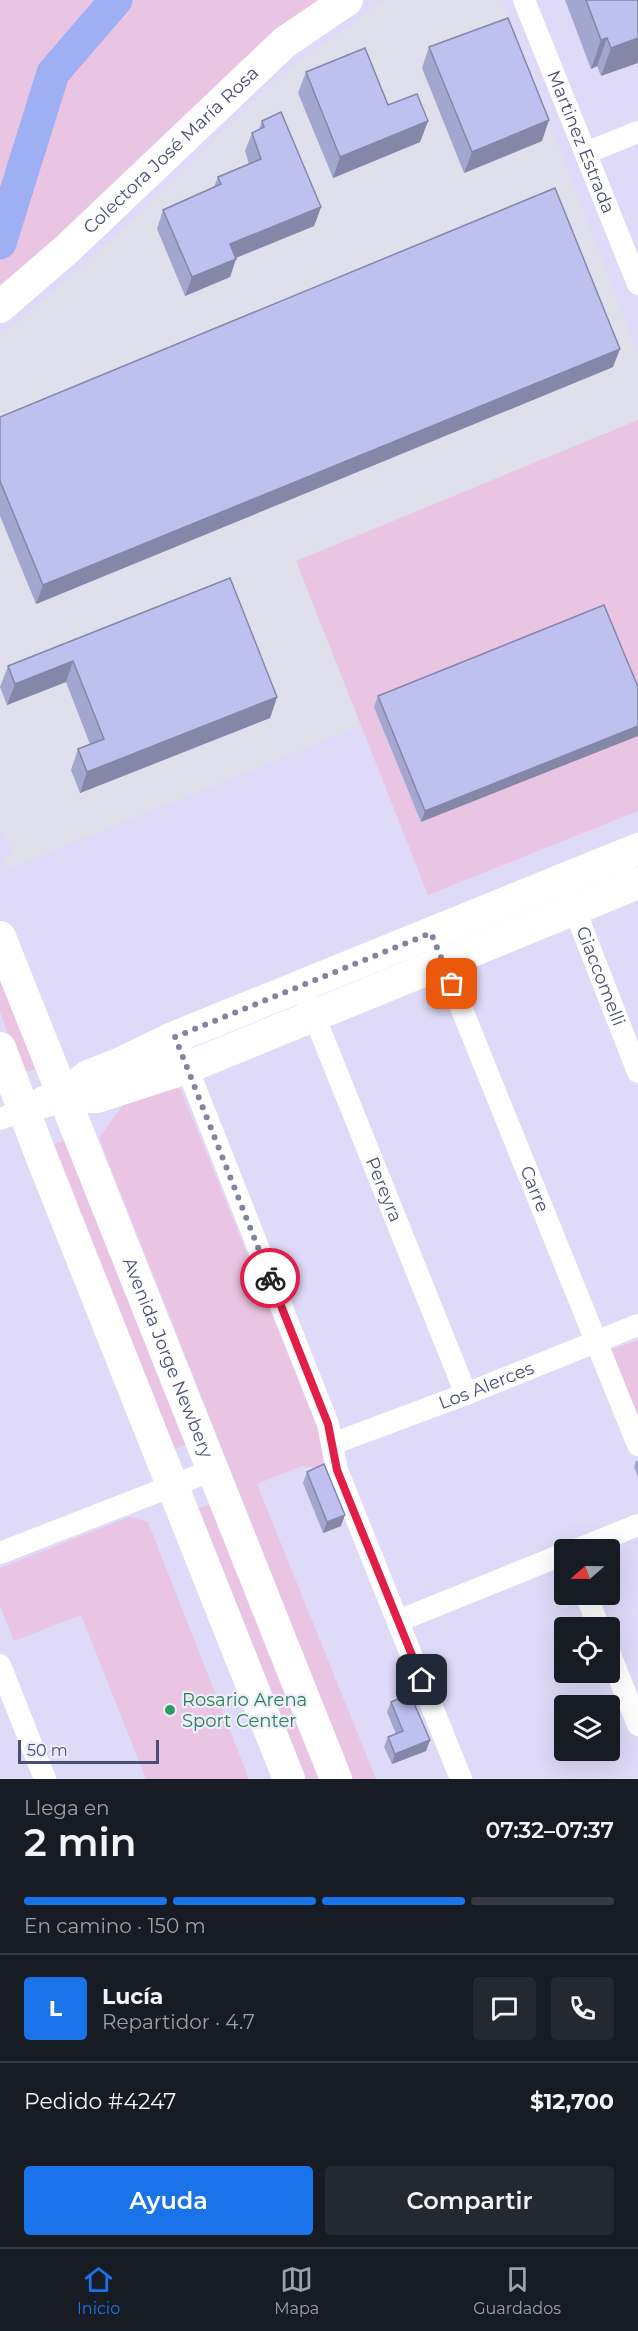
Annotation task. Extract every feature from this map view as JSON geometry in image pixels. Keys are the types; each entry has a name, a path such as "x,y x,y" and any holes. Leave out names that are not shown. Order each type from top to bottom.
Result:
{"highway":[{"path":"0,243 53,73 116,0"}],"main road":[{"name":"Colectora José María Rosa","path":"0,307 76,241 285,42 347,0"},
{"path":"12,1114 63,1096 88,1076 175,1037 638,849"},
{"path":"63,1096 97,1097 186,1068 638,883"},
{"name":"Avenida Jorge Newbery","path":"0,937 336,1779"},
{"path":"0,1048 12,1114 171,1486 289,1779"}],"street":[{"name":"Martinez Estrada","path":"524,0 638,284"},
{"path":"586,153 638,132"},
{"name":"Giaccomelli","path":"563,880 638,1072"},
{"name":"Carre","path":"431,933 638,1445"},
{"name":"Pereyra","path":"303,985 466,1394"},
{"path":"175,1037 324,1413 337,1470 461,1779"},
{"name":"Los Alerces","path":"332,1444 466,1394 638,1325"},
{"path":"0,1553 213,1470"},
{"path":"602,1539 638,1524"},
{"path":"398,1621 554,1558"},
{"path":"0,1665 45,1779"},
{"path":"620,1680 638,1725"}],"shaded area":[{"path":"0,0 638,0 638,1779 0,1779"},
{"path":"0,0 347,0 0,307"},
{"path":"384,0 502,0 638,353 638,420 296,561 361,726 6,870 3,862 12,851 4,832 0,830 0,337 136,218 278,77"},
{"path":"638,420 638,811 428,895 296,561"},
{"path":"0,965 36,1068 31,1071 23,1071 18,1063 0,1011"},
{"path":"172,1085 181,1090 319,1432 325,1470 302,1466 257,1484 376,1779 353,1779 99,1138 123,1105"},
{"path":"68,1139 188,1444 172,1450 50,1146"},
{"path":"638,1340 638,1421 610,1350"},
{"path":"214,1503 324,1779 304,1779 196,1509"},
{"name":"Rosario Arena Sport Center","path":"129,1517 148,1522 249,1779 146,1779 81,1615 14,1641 0,1606 0,1568"}],"building":[{"path":"586,0 638,0 638,38 611,48 607,38 601,40"},
{"path":"508,18 549,120 472,152 429,47"},
{"path":"365,48 388,105 417,94 428,121 340,157 306,72"},
{"path":"281,112 321,207 230,244 236,259 192,277 163,210 221,184 218,177 261,159 252,133 264,127 262,121"},
{"path":"555,188 620,349 43,585 0,481 0,417"},
{"path":"230,578 277,697 87,772 78,749 104,739 73,661 15,684 8,666"},
{"path":"604,605 638,687 638,726 425,811 378,696"},
{"path":"324,1464 345,1515 327,1522 307,1472"},
{"path":"410,1694 430,1740 395,1754 388,1737 403,1731 391,1702"}],"way so far":[{"path":"270,1278 175,1037 431,933 452,984"}],"place":[{"name":"Rosario Arena Sport Center","path":"170,1710"}],"route":[{"path":"270,1278 328,1424 337,1470 422,1680"}]}
